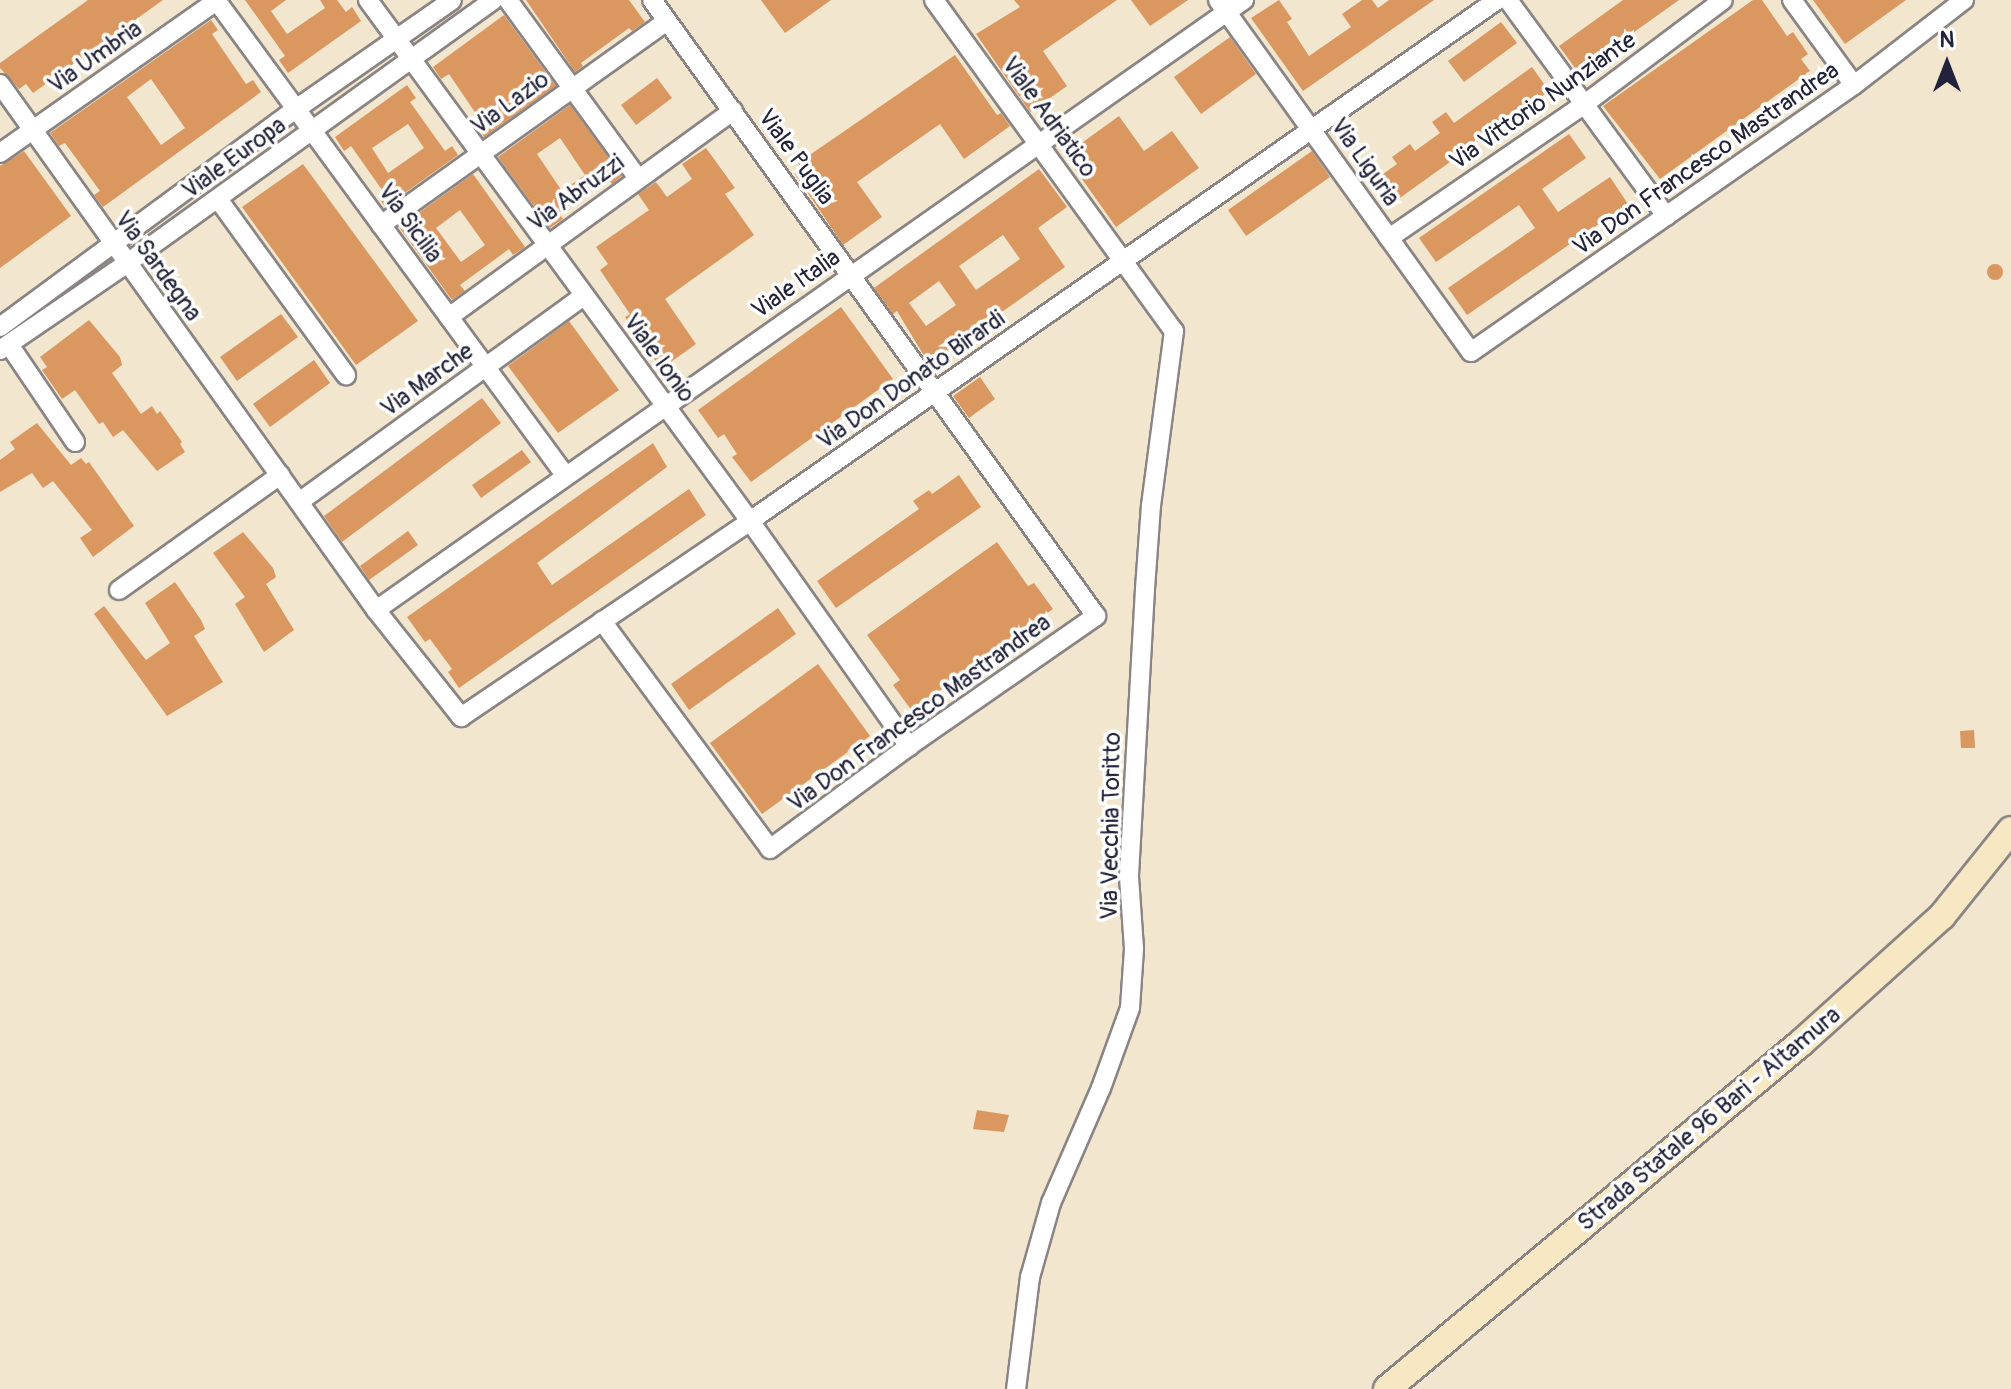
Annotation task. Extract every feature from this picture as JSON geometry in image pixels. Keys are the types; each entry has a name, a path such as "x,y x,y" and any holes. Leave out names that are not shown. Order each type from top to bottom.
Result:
{"street":[{"name":"Via Sicilia","path":"217,0 565,475"},
{"name":"Via Umbria","path":"0,153 217,0"},
{"name":"Viale Ionio","path":"368,0 750,521 909,746"},
{"name":"Viale Europa","path":"0,327 296,109 452,0"},
{"name":"Viale Europa","path":"5,348 493,0"},
{"path":"508,0 638,178"},
{"name":"Viale Puglia","path":"652,0 1096,616"},
{"name":"Viale Adriatico","path":"934,0 1123,263"},
{"name":"Viale Italia","path":"376,610 1041,145 1222,6 1244,0"},
{"name":"Via Don Donato Birardi","path":"376,610 461,717 1123,263 1311,127 1497,0"},
{"path":"1508,0 1582,106 1666,216"},
{"name":"Via Vittorio Nunziante","path":"1389,238 1582,106 1723,0"},
{"path":"1792,0 1854,85"},
{"name":"Via Don Francesco Mastrandrea","path":"1471,352 1854,85 1964,0"},
{"name":"Via Liguria","path":"1222,6 1471,352"},
{"name":"Via Lazio","path":"381,225 667,21"},
{"name":"Via Sardegna","path":"0,84 376,610"},
{"name":"Via Abruzzi","path":"449,317 733,111"},
{"path":"218,199 346,375"},
{"name":"Via Vecchia Toritto","path":"1016,1389 1030,1277 1051,1203 1101,1088 1130,1008 1134,949 1129,877 1144,604 1151,505 1174,331 1123,263"},
{"name":"Via Marche","path":"299,502 584,296"},
{"path":"5,348 75,442"},
{"path":"119,590 280,475"},
{"name":"Via Don Francesco Mastrandrea","path":"602,621 770,849 909,746 1096,616"},
{"name":"Strada Statale 96 Bari - Altamura","path":"1387,1389 1801,1043 1942,916 2011,830"}],"building":[{"path":"88,0 163,0 33,93 26,84 19,89 0,68 0,63"},
{"path":"245,0 286,0 271,11 287,34 325,8 320,0 337,0 346,12 352,7 361,21 288,73 279,60 285,56"},
{"path":"526,0 629,0 645,22 632,31 629,28 581,63 583,66 575,72"},
{"path":"761,0 831,0 785,33"},
{"path":"1014,0 1117,0 1043,51 1067,86 1030,112 976,34 1020,7"},
{"path":"1131,0 1188,0 1150,26"},
{"path":"1279,0 1292,19 1287,22 1309,56 1351,27 1342,14 1362,0 1372,0 1378,8 1389,0 1434,0 1303,91 1251,18"},
{"path":"1623,0 1679,0 1578,72 1559,46"},
{"path":"1753,0 1762,0 1787,36 1793,32 1808,54 1801,59 1810,71 1660,179 1603,106"},
{"path":"1813,0 1906,0 1845,44"},
{"path":"504,15 556,86 484,137 478,128 483,124 449,74 441,79 433,67"},
{"path":"211,20 218,30 212,34 246,84 253,80 261,92 103,207 94,195 100,191 65,143 59,146 50,133","holes":["151,79 185,128 161,145 127,97"]},
{"path":"1501,22 1517,43 1464,82 1448,61"},
{"path":"1230,37 1256,74 1201,114 1174,77"},
{"path":"955,55 997,115 1001,113 1010,126 964,159 940,124 857,182 882,217 843,245 795,174 802,169 798,163"},
{"path":"1532,67 1549,91 1390,205 1373,181 1397,164 1392,157 1410,144 1415,151 1440,133 1432,122 1446,112 1454,123"},
{"path":"657,78 672,98 636,125 621,105"},
{"path":"407,85 416,98 410,102 445,151 452,146 458,155 385,207 379,198 385,194 351,146 344,151 335,137","holes":["408,124 424,148 388,173 372,148"]},
{"path":"570,105 622,176 612,184 607,178 559,213 563,219 550,228 498,157","holes":["560,138 585,175 562,191 537,154"]},
{"path":"1119,116 1144,151 1172,131 1199,168 1116,227 1065,155"},
{"path":"1569,134 1586,158 1542,189 1558,212 1610,177 1628,204 1467,315 1448,288 1535,228 1519,205 1436,262 1419,238"},
{"path":"706,148 735,188 725,194 754,235 665,299 696,344 661,369 625,317 630,314 600,270 608,264 596,247 649,210 638,194 656,182 667,197 692,179 682,164"},
{"path":"24,151 71,216 0,268 0,166"},
{"path":"1312,151 1330,177 1246,236 1228,210"},
{"path":"303,164 418,321 356,365 242,207"},
{"path":"1039,169 1067,207 1038,228 1065,267 929,364 897,311 893,314 874,288","holes":["1003,235 1020,259 976,290 959,266","939,281 956,305 926,326 909,303"]},
{"path":"473,174 525,247 513,255 509,249 460,285 465,291 452,300 399,227","holes":["460,210 485,245 461,262 436,228"]},
{"path":"1992,264 1998,264 2003,272 2001,278 1992,280 1987,275 1987,269"},
{"path":"841,307 893,379 751,482 732,457 737,454 724,434 718,438 698,410"},
{"path":"281,314 298,337 237,381 220,357"},
{"path":"89,320 120,357 122,365 112,373 141,414 152,406 157,414 160,411 182,442 180,444 185,452 157,471 123,430 113,437 103,422 99,424 75,390 62,399 42,370 47,367 40,357"},
{"path":"569,321 619,390 558,433 508,366"},
{"path":"314,360 330,383 270,427 253,404"},
{"path":"980,377 995,399 969,418 953,396"},
{"path":"482,398 501,423 342,542 324,516"},
{"path":"37,423 71,465 81,458 86,464 89,462 134,526 93,557 80,538 92,530 53,481 43,488 32,473 0,492 0,460 15,449 10,442"},
{"path":"653,443 667,467 537,563 552,585 689,489 706,515 459,688 448,672 452,669 430,639 425,642 407,617"},
{"path":"522,450 531,462 481,498 472,485"},
{"path":"959,475 981,507 836,608 817,581 919,509 913,501 929,490 932,494"},
{"path":"408,531 418,545 369,580 360,566"},
{"path":"243,532 273,568 276,577 266,584 294,630 264,652 235,604 245,597 213,553"},
{"path":"997,542 1028,586 1034,583 1053,609 912,711 893,685 900,680 867,635"},
{"path":"175,582 201,620 205,629 194,636 223,682 167,716 94,614 104,606 146,660 170,643 145,603"},
{"path":"778,608 796,634 689,710 671,684"},
{"path":"818,664 870,736 762,814 710,743"},
{"path":"1974,730 1975,748 1961,748 1960,731"},
{"path":"977,1110 1009,1115 1004,1132 973,1129"}]}
